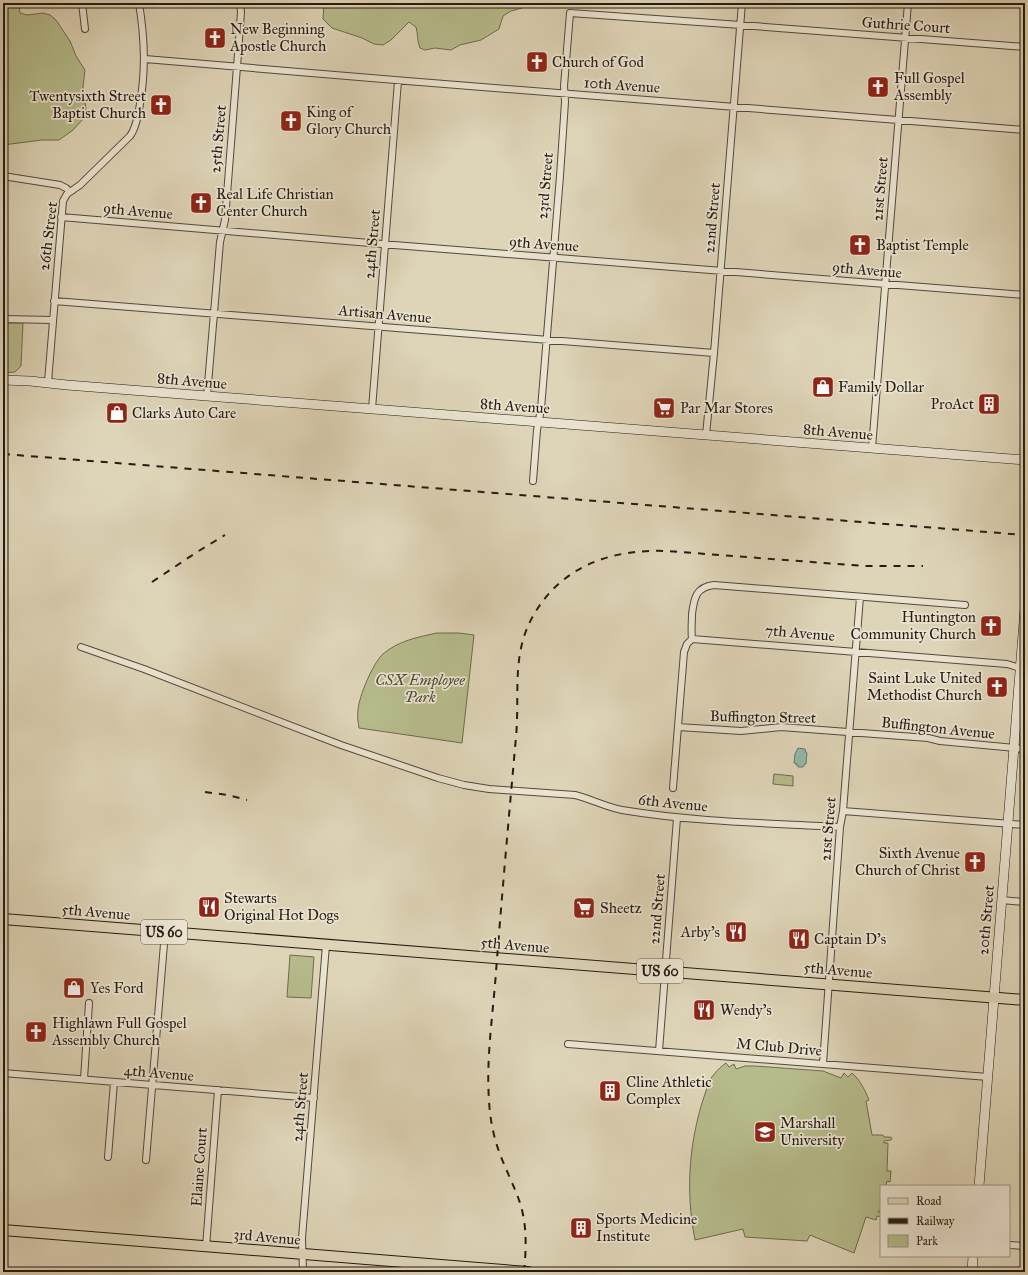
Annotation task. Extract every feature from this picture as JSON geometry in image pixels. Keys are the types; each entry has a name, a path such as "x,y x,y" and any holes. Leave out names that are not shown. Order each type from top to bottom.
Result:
{"main road":[{"name":"8th Avenue","path":"3,380 48,382 207,396 1025,460"},
{"name":"20th Street","path":"979,1185 1014,748 1023,669 1025,609"},
{"name":"5th Avenue","path":"3,919 1025,1000"},
{"name":"3rd Avenue","path":"3,1230 528,1272"},
{"path":"972,1272 973,1257"}],"street":[{"path":"82,3 85,29"},
{"name":"26th Street","path":"48,382 63,201 70,192 80,185 132,137 139,110 145,59 139,3"},
{"name":"25th Street","path":"207,396 220,242 225,220 241,12 240,3"},
{"name":"22nd Street","path":"706,435 742,3"},
{"name":"21st Street","path":"872,448 908,3"},
{"name":"Guthrie Court","path":"570,13 1025,47"},
{"name":"23rd Street","path":"533,480 538,422 541,410 565,102 564,86 570,13"},
{"name":"10th Avenue","path":"145,59 398,81 1025,130"},
{"name":"24th Street","path":"372,409 398,81"},
{"path":"3,176 60,185 70,192"},
{"name":"9th Avenue","path":"61,217 385,245 1025,295"},
{"name":"Artisan Avenue","path":"54,302 714,353"},
{"path":"3,319 53,320"},
{"path":"673,788 684,652 692,639 691,625 694,597 700,590 714,585 965,605"},
{"name":"21st Street","path":"823,1064 840,827 843,811 860,597"},
{"name":"7th Avenue","path":"692,639 1006,664 1023,669"},
{"name":"6th Avenue","path":"81,647 144,669 375,757 450,781 478,787 576,795 616,809 677,818 840,827"},
{"name":"Buffington Street","path":"678,727 741,732 781,727 849,733"},
{"name":"Buffington Avenue","path":"849,733 928,738 940,741 1025,749"},
{"path":"843,811 1025,826"},
{"name":"22nd Street","path":"659,1051 677,818"},
{"path":"3,862 3,868"},
{"path":"1002,900 1025,902"},
{"path":"146,1160 165,932"},
{"name":"24th Street","path":"304,1272 302,1238 326,945"},
{"path":"84,1079 89,1003"},
{"name":"M Club Drive","path":"568,1044 988,1077"},
{"name":"4th Avenue","path":"3,1073 314,1098"},
{"path":"108,1157 114,1082"},
{"name":"Elaine Court","path":"206,1247 218,1090"},
{"path":"1010,1245 1025,1246"}],"green space":[{"path":"3,3 19,3 20,13 27,15 43,13 50,15 56,20 70,41 76,56 85,70 83,86 86,110 84,118 73,130 59,140 42,140 3,145"},
{"path":"324,3 527,3 522,8 511,11 503,16 499,29 481,40 460,45 451,50 435,48 425,50 420,48 418,43 416,27 409,22 391,40 383,45 374,44 362,38 332,28 323,19"},
{"path":"3,323 23,323 21,366 15,372 3,373"},
{"name":"CSX Employee Park","path":"437,633 474,635 462,743 359,728 358,712 361,697 367,680 379,658 395,646 416,638"},
{"path":"774,774 793,776 793,786 773,784"},
{"path":"290,955 314,957 311,998 287,997"},
{"path":"726,1063 729,1067 734,1064 736,1069 745,1066 755,1066 823,1071 841,1078 844,1073 848,1077 852,1073 860,1082 869,1100 866,1101 872,1135 883,1135 884,1137 892,1138 891,1140 884,1141 884,1143 888,1143 887,1171 891,1171 890,1182 887,1181 886,1185 880,1185 880,1210 878,1212 880,1213 880,1217 877,1216 876,1220 866,1217 854,1253 810,1235 807,1241 745,1237 743,1229 695,1240 690,1202 690,1164 696,1126 707,1088 705,1087"}],"shaded area":[{"path":"798,748 805,749 807,753 806,764 803,767 798,767 796,763 794,763 795,754"}],"railway":[{"path":"3,454 1025,535"},
{"path":"152,582 225,535"},
{"path":"524,1272 526,1241 524,1218 518,1198 498,1149 492,1125 488,1068 516,737 519,660 526,631 533,616 545,598 558,584 574,572 608,557 627,553 667,551 864,566 923,566"},
{"path":"205,792 228,795 247,800"}],"place":[{"name":"New Beginning Apostle Church","path":"215,38"},
{"name":"Church of God","path":"537,62"},
{"name":"Full Gospel Assembly","path":"878,87"},
{"name":"Twentysixth Street Baptist Church","path":"161,105"},
{"name":"King of Glory Church","path":"291,121"},
{"name":"Real Life Christian Center Church","path":"201,203"},
{"name":"Baptist Temple","path":"860,245"},
{"name":"Family Dollar","path":"823,387"},
{"name":"ProAct","path":"989,404"},
{"name":"Par Mar Stores","path":"664,408"},
{"name":"Clarks Auto Care","path":"117,413"},
{"name":"Huntington Community Church","path":"991,626"},
{"name":"Saint Luke United Methodist Church","path":"997,687"},
{"name":"Sixth Avenue Church of Christ","path":"975,862"},
{"name":"Stewarts Original Hot Dogs","path":"209,907"},
{"name":"Sheetz","path":"584,908"},
{"name":"Arby's","path":"736,932"},
{"name":"Captain D's","path":"799,939"},
{"name":"Yes Ford","path":"74,988"},
{"name":"Wendy's","path":"704,1010"},
{"name":"Highlawn Full Gospel Assembly Church","path":"36,1032"},
{"name":"Cline Athletic Complex","path":"610,1091"},
{"name":"Marshall University","path":"765,1132"},
{"name":"Sports Medicine Institute","path":"581,1228"}]}
